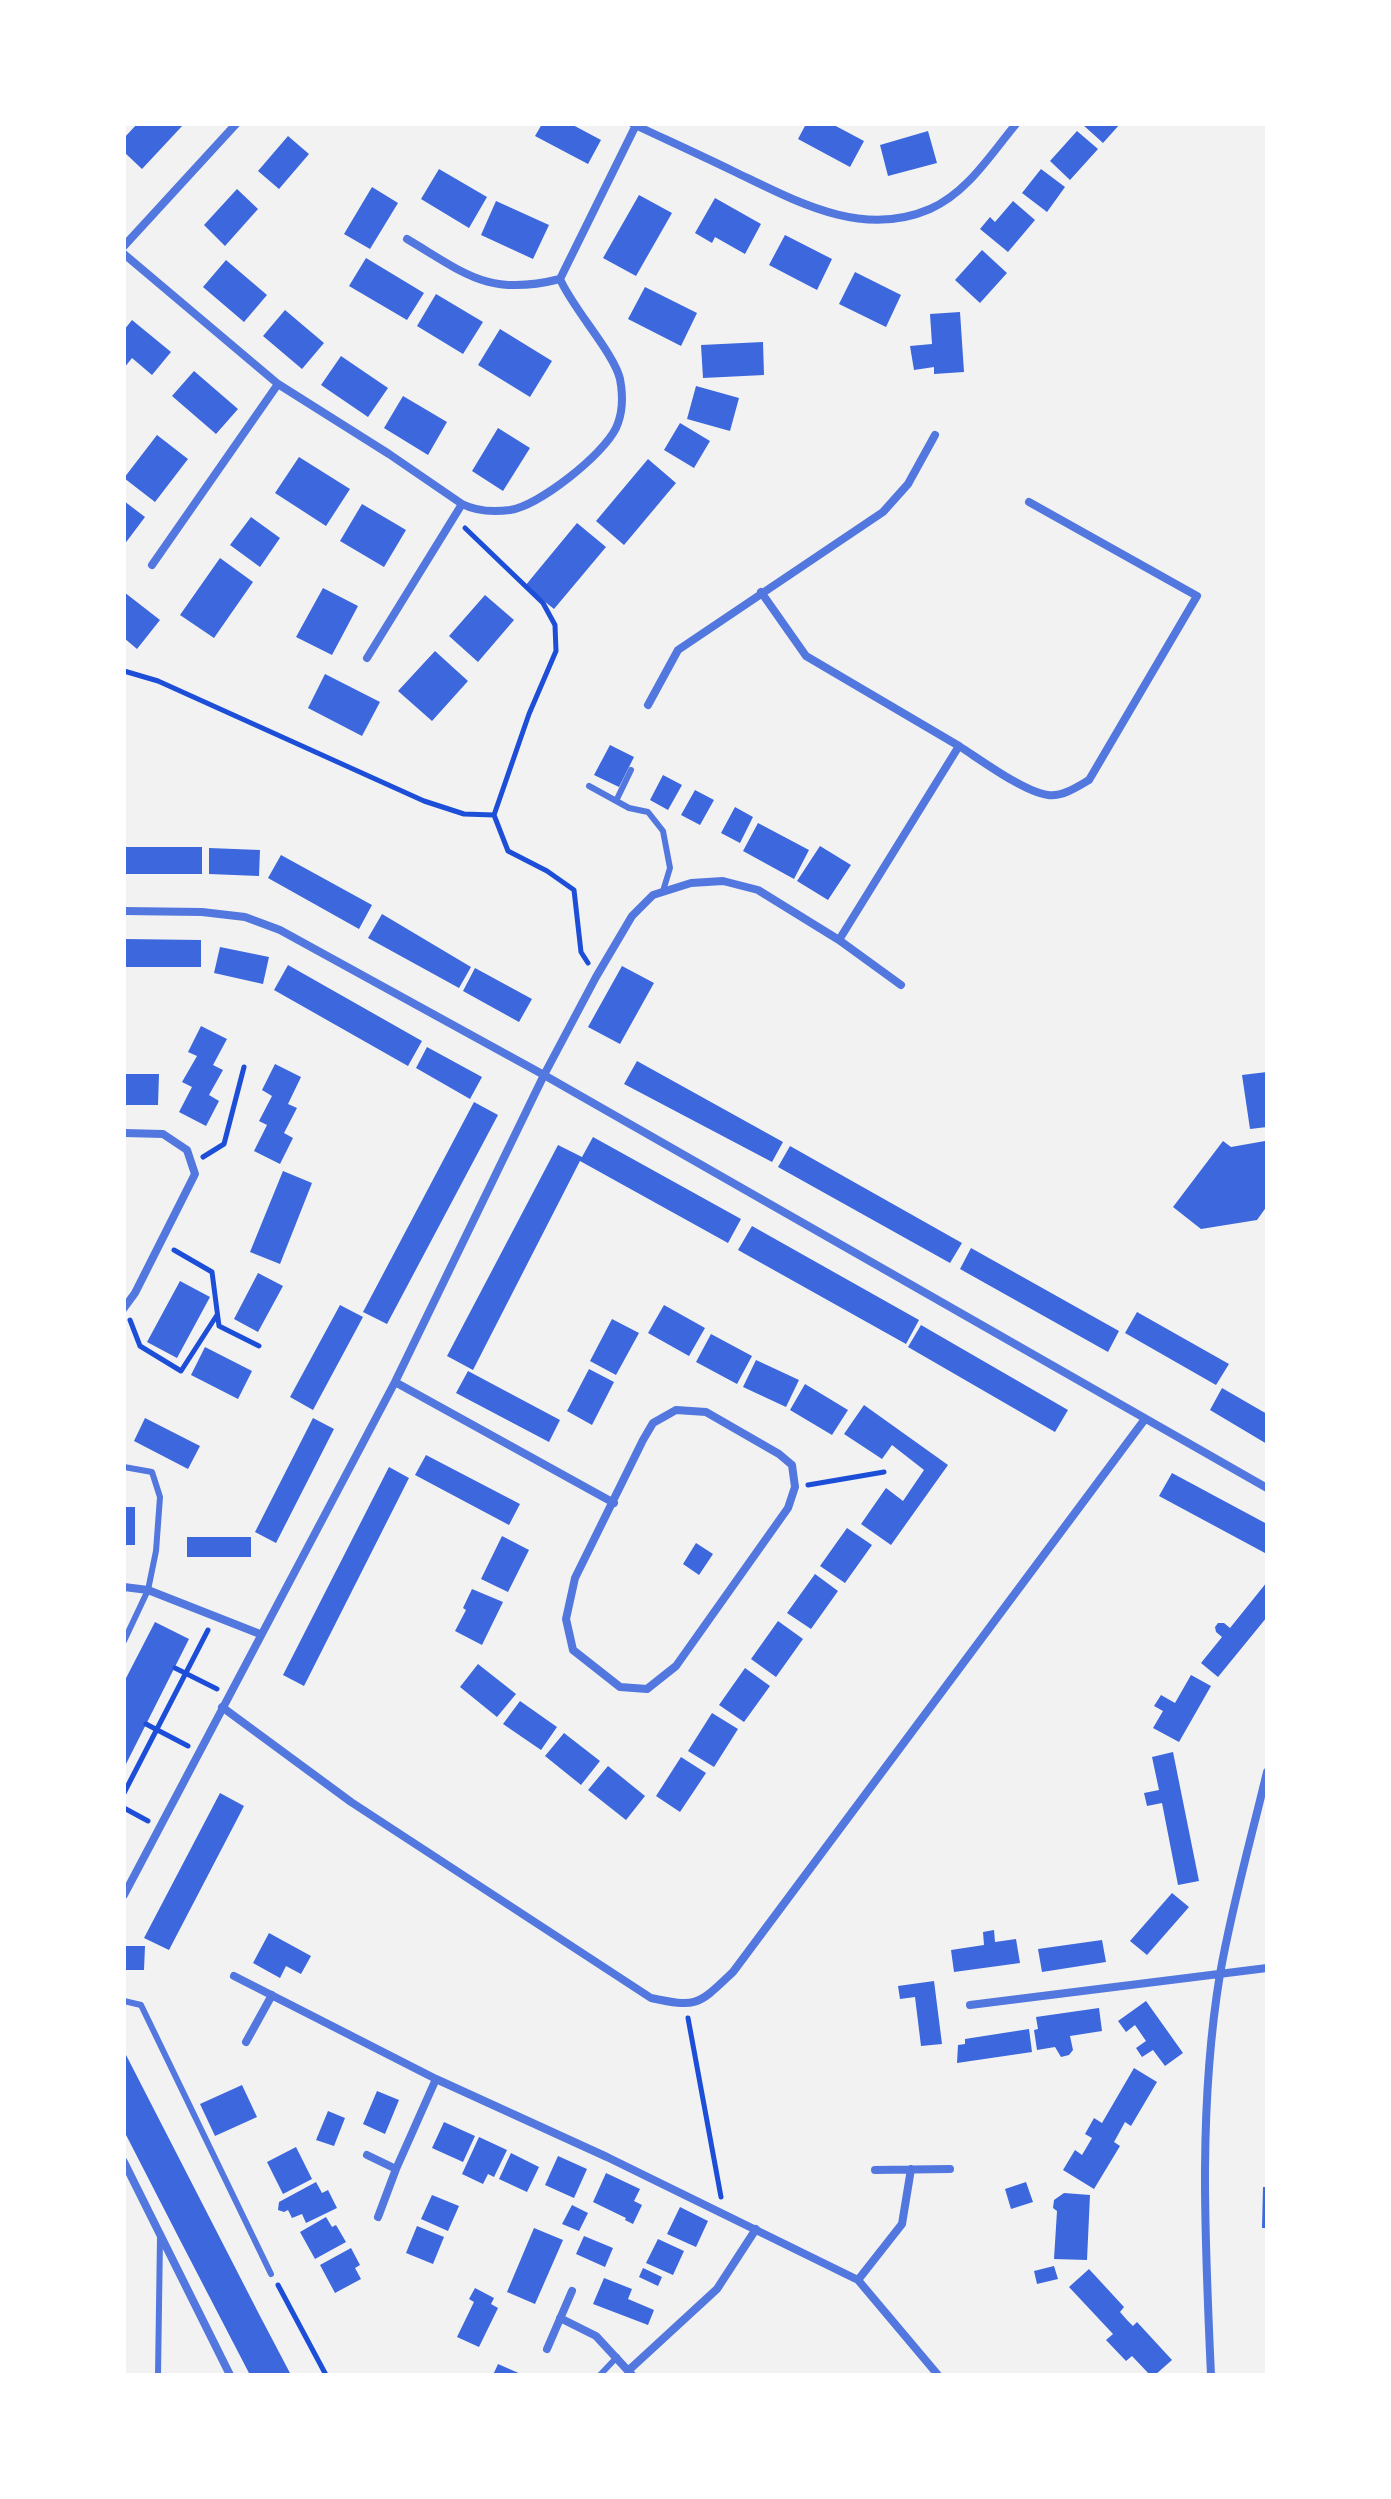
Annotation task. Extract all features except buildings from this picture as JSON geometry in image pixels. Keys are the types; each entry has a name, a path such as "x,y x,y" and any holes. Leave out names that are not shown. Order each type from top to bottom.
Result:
{"street":[{"path":"124,246 236,124"},
{"path":"560,279 635,125 811,208 860,220 901,218 931,209 964,187 1016,124"},
{"path":"407,239 460,271 485,282 509,286 560,279"},
{"path":"124,254 278,384 473,510 512,510 553,491 592,457 615,430 622,409 620,377 608,354 569,299 560,279"},
{"path":"152,565 278,384"},
{"path":"648,705 678,650 883,512 908,484 935,435"},
{"path":"761,592 806,656 1031,790 1050,796 1068,792 1089,780 1197,596 1029,502"},
{"path":"367,658 462,504"},
{"path":"839,940 959,746"},
{"path":"124,1895 395,1382 544,1075 632,916 653,895 663,891 691,883 723,881 758,890 839,940 901,985"},
{"path":"124,911 202,912 245,917 280,930 544,1075 1267,1488"},
{"path":"124,1133 163,1134 187,1150 195,1174 135,1293 124,1308"},
{"path":"395,1382 614,1503"},
{"path":"676,1410 706,1412 779,1454 792,1465 795,1487 788,1508 676,1666 647,1689 620,1687 573,1650 566,1619 575,1578 653,1423 676,1410"},
{"path":"222,1707 351,1802 651,1998 686,2005 707,1997 733,1972 1145,1419"},
{"path":"124,1587 148,1590 260,1634"},
{"path":"1211,2375 1205,2223 1205,2115 1220,1974 1267,1772"},
{"path":"970,2005 1267,1968"},
{"path":"234,1976 436,2079 607,2157 858,2280 938,2375"},
{"path":"246,2042 272,1995"},
{"path":"378,2217 436,2079"},
{"path":"367,2155 396,2169"},
{"path":"124,2162 230,2375"},
{"path":"858,2280 902,2224 911,2169"},
{"path":"875,2170 950,2169"},
{"path":"560,2318 596,2336 630,2372 717,2289 756,2229"},
{"path":"547,2349 572,2291"}],"lane":[{"path":"616,801 631,770"},
{"path":"589,786 629,808 648,812 663,831 670,868 663,891"},
{"path":"124,1467 152,1472 160,1497 156,1551 148,1590 124,1641"},
{"path":"124,2001 141,2005 271,2274"},
{"path":"158,2375 160,2237"},
{"path":"600,2375 617,2357"}],"path":[{"path":"455,519 543,603 555,625 556,651 529,714 494,815 508,851 547,871 574,890 581,952 596,977"},
{"path":"124,671 158,681 398,791 464,814 494,815"},
{"path":"192,1164 224,1144 244,1067"},
{"path":"161,1242 212,1272 219,1326 259,1346"},
{"path":"124,1308 140,1346 181,1371 217,1314"},
{"path":"795,1487 884,1472"},
{"path":"124,1793 215,1616"},
{"path":"175,1668 228,1695"},
{"path":"146,1724 198,1752"},
{"path":"124,1808 158,1827"},
{"path":"686,2005 724,2213"},
{"path":"271,2274 326,2375"}]}
